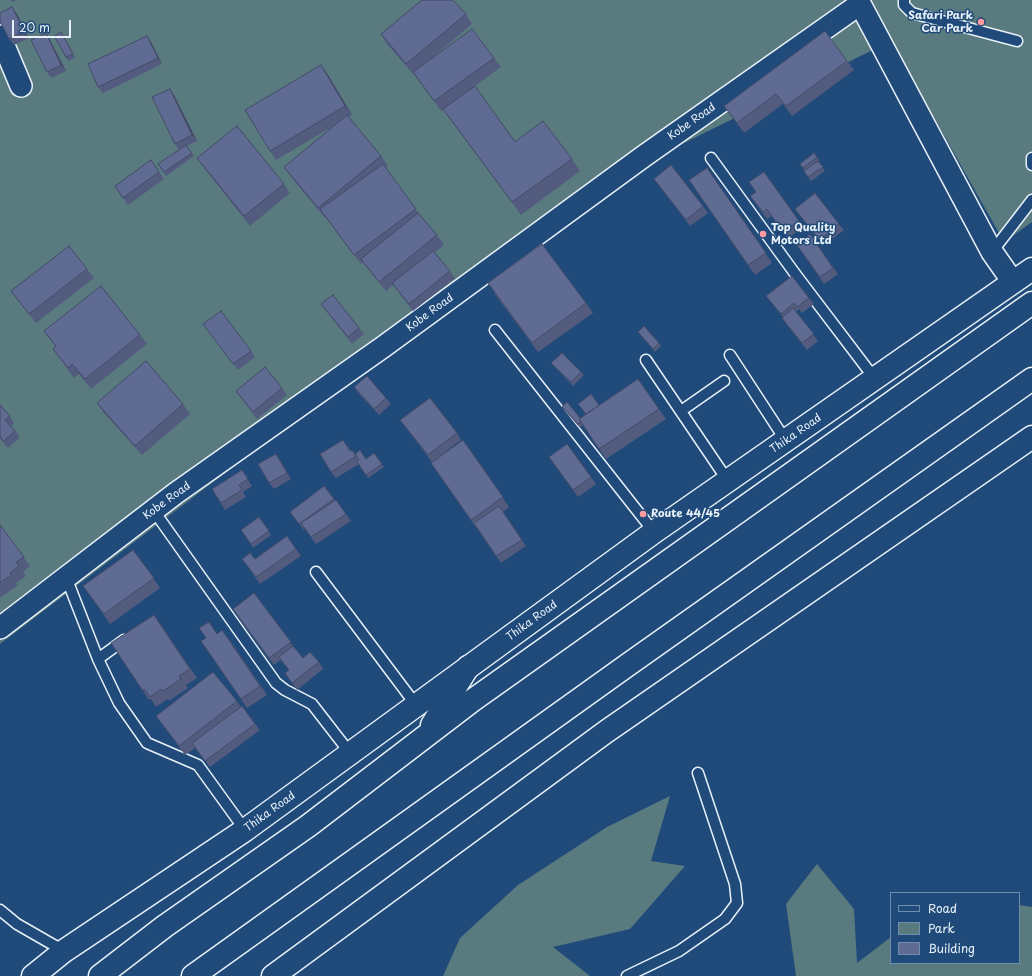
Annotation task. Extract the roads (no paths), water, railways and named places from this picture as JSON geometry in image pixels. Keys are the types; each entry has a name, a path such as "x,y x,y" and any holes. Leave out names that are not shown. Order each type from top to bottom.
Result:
{"main road":[{"name":"Thika Road","path":"33,976 64,951 245,830 654,532 1032,269"},
{"path":"100,976 165,926 308,826 473,700 1032,303"},
{"path":"193,976 604,682 1032,379"},
{"path":"273,976 607,731 1032,437"},
{"path":"425,737 468,667"}],"street":[{"path":"859,2 992,252 1013,282"},
{"name":"Kobe Road","path":"0,628 154,511 384,347 644,156 859,2"},
{"path":"0,36 21,86"}],"lane":[{"path":"904,0 904,5 912,13 1017,41"},
{"path":"711,158 874,379"},
{"path":"1032,158 1032,164"},
{"path":"992,252 1032,200"},
{"path":"495,330 654,532"},
{"path":"730,355 786,441"},
{"path":"646,360 728,481"},
{"path":"681,411 724,381"},
{"path":"154,511 276,683 285,690 312,704 350,753"},
{"path":"316,572 416,705"},
{"path":"66,577 98,659 119,703 147,743 198,765 245,830"},
{"path":"98,659 135,632"},
{"path":"627,976 679,951 725,919 737,903 735,884 698,773"},
{"path":"0,910 17,924 64,951"}],"place":[{"name":"Safari Park Car Park","path":"981,22"},
{"name":"Top Quality Motors Ltd","path":"763,234"},
{"name":"Route 44/45","path":"643,514"}]}
